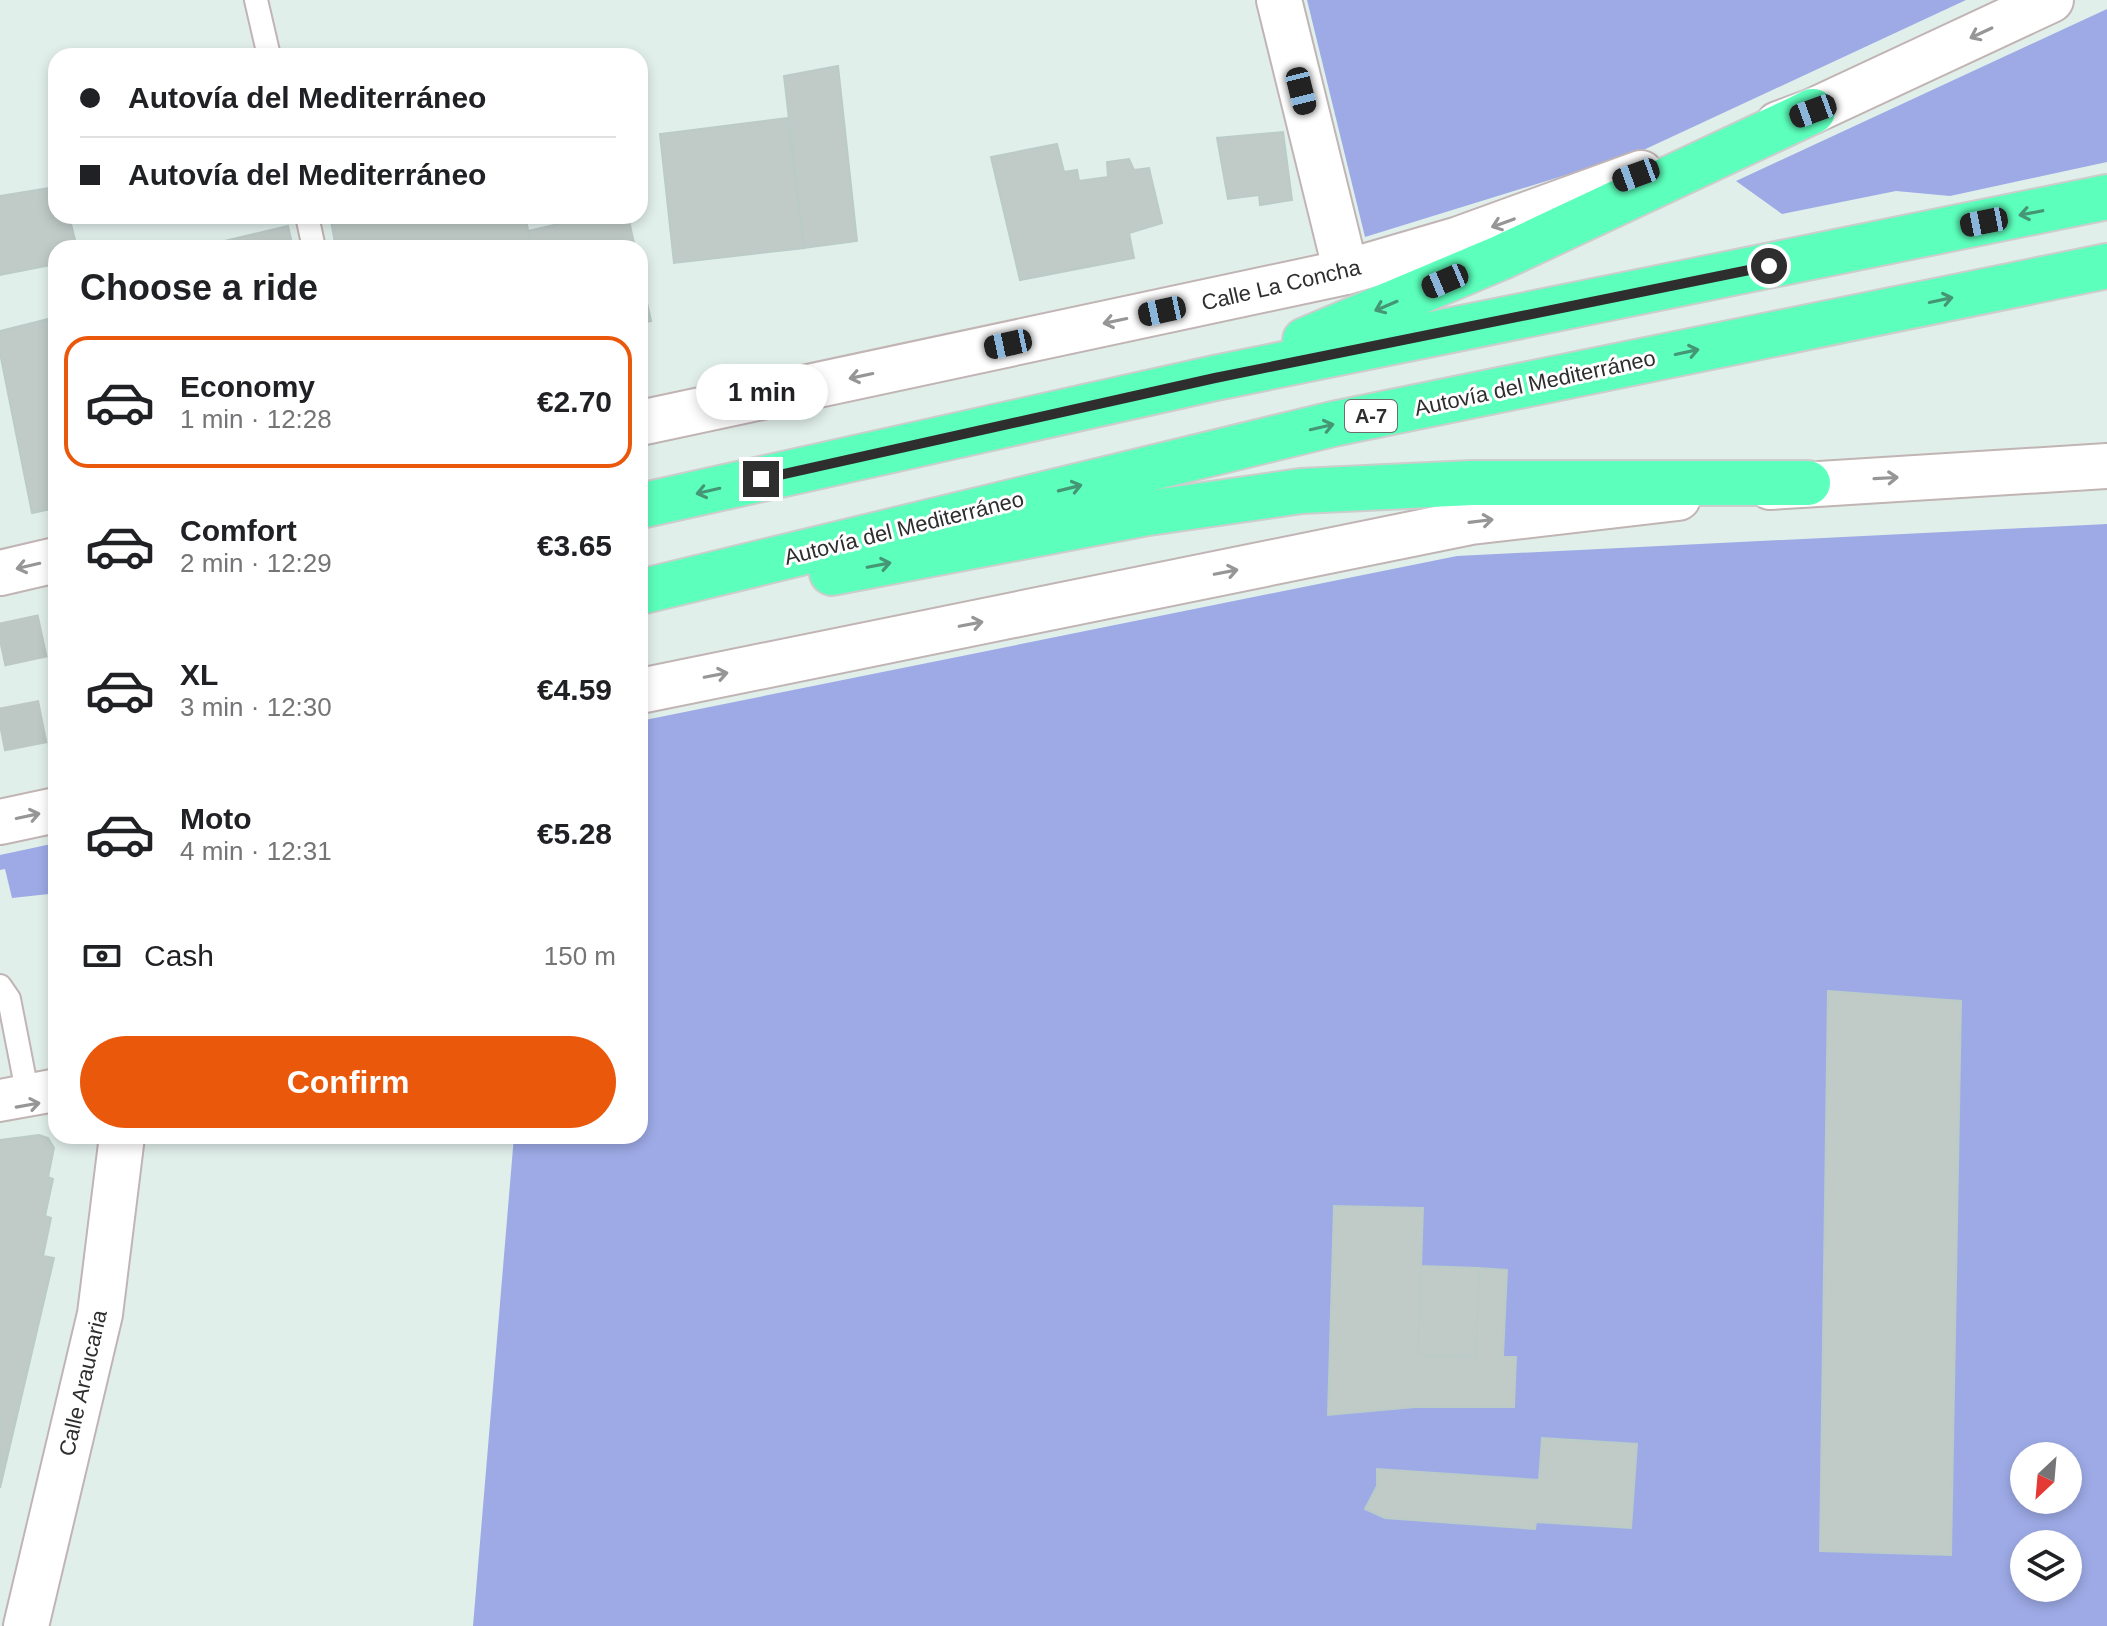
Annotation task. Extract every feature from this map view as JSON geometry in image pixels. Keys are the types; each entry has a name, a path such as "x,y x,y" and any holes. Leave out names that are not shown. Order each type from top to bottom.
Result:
{"highway":[{"path":"1215,378 1502,257 1813,111"},
{"path":"648,504 1215,378 2107,197"},
{"name":"Autovía del Mediterráneo","path":"648,590 1333,424 2107,266"},
{"path":"690,581 839,573 1148,513 1301,491 1472,483 1808,483"}],"street":[{"path":"1279,0 1346,272"},
{"name":"Calle La Concha","path":"648,421 1346,272 1459,239 1813,111 2051,0"},
{"path":"648,689 1471,522 1808,483 2107,466"},
{"path":"0,573 48,562"},
{"path":"0,822 48,812"},
{"name":"Calle Araucaria","path":"26,1626 100,1314 121,1144"}],"lane":[{"path":"256,0 267,48"},
{"path":"0,986 9,999 26,1086"},
{"path":"0,1091 48,1082"},
{"path":"0,1110 48,1101"}],"shaded area":[{"path":"1307,0 1966,0 1637,153 1365,237"},
{"path":"2107,9 2107,162 1950,196 1896,191 1782,214 1736,181"},
{"path":"2107,524 2107,1626 473,1626 513,1144 648,1144 648,719 1457,556"},
{"path":"48,845 48,894 12,898 5,869 0,870 0,855"}],"building":[{"path":"838,66 857,241 804,248 784,76"},
{"path":"787,118 804,248 674,263 660,134"},
{"path":"1283,132 1292,200 1260,205 1259,195 1228,199 1217,138"},
{"path":"1057,144 1064,172 1077,170 1079,181 1108,177 1107,162 1129,159 1134,170 1149,168 1162,223 1129,233 1134,258 1020,280 991,157"},
{"path":"48,188 48,224 71,224 75,240 48,240 48,266 0,275 0,196"},
{"path":"332,224 527,224 530,240 334,240"},
{"path":"558,224 630,224 633,240 530,240 528,231"},
{"path":"288,226 291,240 229,240"},
{"path":"48,319 48,510 32,513 0,353 0,331"},
{"path":"1828,991 1961,1001 1951,1555 1820,1551"},
{"path":"39,1135 48,1138 48,1144 54,1148 48,1177 53,1179 45,1216 51,1218 43,1256 54,1258 0,1488 0,1140"},
{"path":"1334,1206 1423,1208 1418,1355 1476,1356 1479,1268 1507,1270 1503,1357 1516,1357 1514,1407 1415,1407 1328,1415"},
{"path":"1421,1266 1479,1268 1476,1356 1418,1355"},
{"path":"1542,1438 1637,1444 1631,1528 1536,1522 1535,1529 1385,1518 1365,1509 1377,1486 1377,1469 1539,1480"}],"tunnel":[{"path":"0,645 48,635"},
{"path":"0,730 48,721"}],"route":[{"path":"761,479 1215,378 1769,266"}]}
